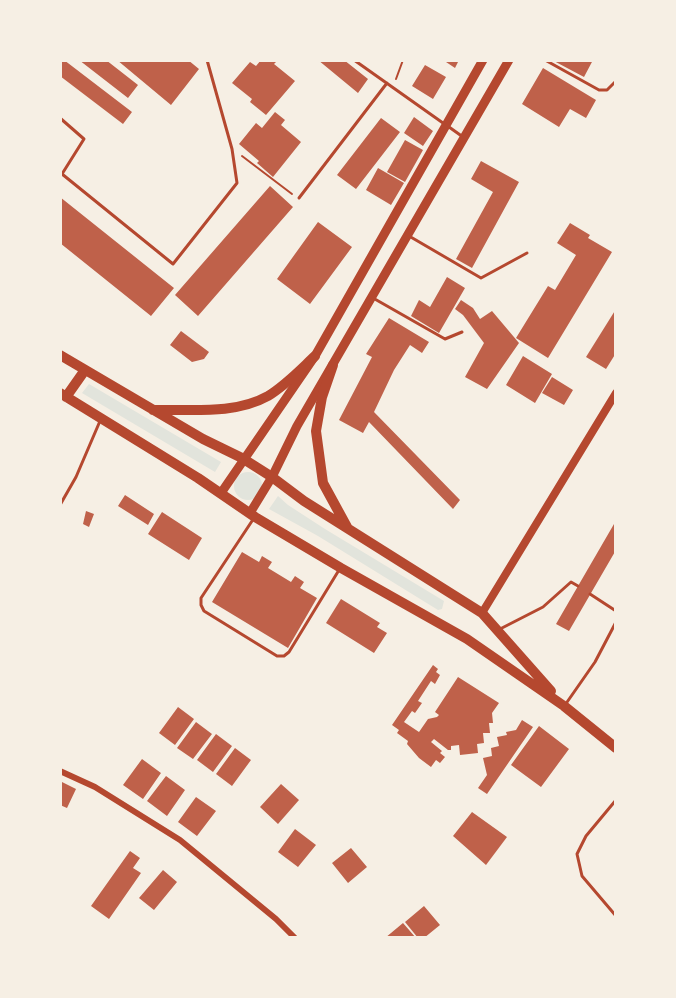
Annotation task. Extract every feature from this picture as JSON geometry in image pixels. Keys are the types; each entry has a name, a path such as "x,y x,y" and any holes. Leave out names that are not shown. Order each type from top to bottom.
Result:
{"main road":[{"path":"220,492 315,356 483,60"},
{"path":"253,515 297,426 509,60"},
{"path":"60,355 203,439 243,458 304,501 482,613 564,706"},
{"path":"153,410 225,409 246,405 270,395 315,356"},
{"path":"333,365 322,397 316,431 323,483 347,527"},
{"path":"85,370 63,395 340,568 467,639 564,706 616,748"}],"street":[{"path":"482,613 616,393"},
{"path":"60,771 95,787 180,840 276,919 295,938"}],"lane":[{"path":"60,118 84,139 62,174 173,264 237,183 232,149 207,60"},
{"path":"354,60 464,137"},
{"path":"545,60 599,90 607,90 616,81"},
{"path":"299,198 387,83"},
{"path":"407,236 481,278 527,253"},
{"path":"372,297 444,339 462,332"},
{"path":"60,505 76,477 101,420"},
{"path":"253,515 201,598 201,605 204,611 277,657 284,657 289,652 340,568"},
{"path":"497,631 543,607 571,582 578,586"},
{"path":"590,594 616,611"},
{"path":"564,706 595,662 616,621"},
{"path":"616,800 586,836 577,855 582,876 616,916"}],"path":[{"path":"232,149 299,198"}],"shaded area":[{"path":"89,384 221,462 215,472 82,393"},
{"path":"248,472 258,476 262,486 258,496 248,500 238,496 234,486 238,476"},
{"path":"278,496 325,529 444,601 442,609 438,610 318,536 269,509"}],"building":[{"path":"61,60 132,112 123,124 60,76"},
{"path":"79,60 106,60 138,85 128,98"},
{"path":"117,60 188,60 199,69 171,105"},
{"path":"261,60 278,60 274,64 295,81 266,115 250,102 252,99 232,83 250,62 256,66"},
{"path":"318,60 344,60 368,79 358,93"},
{"path":"443,60 459,60 455,68"},
{"path":"552,60 593,60 584,77"},
{"path":"425,65 446,77 433,99 412,86"},
{"path":"543,68 596,100 586,118 570,109 559,127 522,104"},
{"path":"275,112 285,120 281,125 301,142 273,177 239,144 256,123 262,128"},
{"path":"414,117 433,131 423,146 404,133"},
{"path":"381,118 400,132 356,189 337,175"},
{"path":"405,140 423,150 405,182 387,172"},
{"path":"481,161 519,182 472,268 456,259 493,192 471,179"},
{"path":"378,168 404,183 391,205 366,190"},
{"path":"270,186 293,207 198,316 175,295"},
{"path":"60,197 174,288 151,316 60,243"},
{"path":"318,222 352,247 310,304 277,279"},
{"path":"570,223 590,235 588,238 612,252 548,358 516,338 548,286 555,290 576,255 557,243"},
{"path":"447,277 465,288 439,333 411,316 419,300 430,307"},
{"path":"461,300 473,308 480,319 492,311 519,343 487,389 465,377 484,343 463,315 455,309"},
{"path":"616,309 616,353 606,369 586,357"},
{"path":"389,318 429,342 422,353 410,345 394,370 374,412 460,500 453,509 369,422 363,433 339,420 372,357 366,354"},
{"path":"181,331 209,352 204,359 192,362 170,345"},
{"path":"523,356 552,374 535,403 506,385"},
{"path":"552,377 573,390 564,405 542,393"},
{"path":"125,495 154,514 148,525 118,506"},
{"path":"86,511 94,514 89,527 83,524"},
{"path":"162,512 202,538 189,560 148,534"},
{"path":"614,524 616,526 616,550 569,631 556,624"},
{"path":"242,552 259,562 262,556 272,562 268,568 291,582 295,576 304,582 300,588 317,598 288,648 212,602"},
{"path":"341,599 380,623 377,627 387,633 374,653 326,623"},
{"path":"433,665 438,669 436,672 440,675 435,684 431,681 418,701 422,703 404,722 419,732 428,719 439,715 435,712 458,677 499,703 492,713 493,723 489,723 490,733 483,733 484,743 477,744 478,753 460,755 459,745 451,746 451,750 448,750 434,739 431,742 442,751 440,753 445,757 440,763 436,760 431,767 419,758 407,744 408,741 397,733 399,730 392,725"},
{"path":"178,707 194,719 175,745 159,733"},
{"path":"522,720 533,727 487,794 478,788 487,775 483,758 492,756 491,748 499,746 497,737 516,730"},
{"path":"196,722 212,734 193,759 177,748"},
{"path":"539,726 569,749 541,787 511,765"},
{"path":"216,734 232,746 213,772 197,760"},
{"path":"235,748 251,760 232,786 216,774"},
{"path":"142,759 161,773 143,799 123,785"},
{"path":"166,776 185,790 167,816 147,801"},
{"path":"60,781 76,789 67,808 60,805"},
{"path":"281,784 299,800 278,824 260,807"},
{"path":"196,797 216,811 197,836 178,822"},
{"path":"472,812 507,837 486,865 453,836"},
{"path":"295,829 316,845 298,867 278,852"},
{"path":"351,848 367,867 348,883 332,863"},
{"path":"130,851 140,858 133,868 141,873 109,919 91,906"},
{"path":"163,870 177,882 154,910 139,898"},
{"path":"424,906 440,925 424,938 418,938 405,922"},
{"path":"403,923 416,938 385,938"}]}
